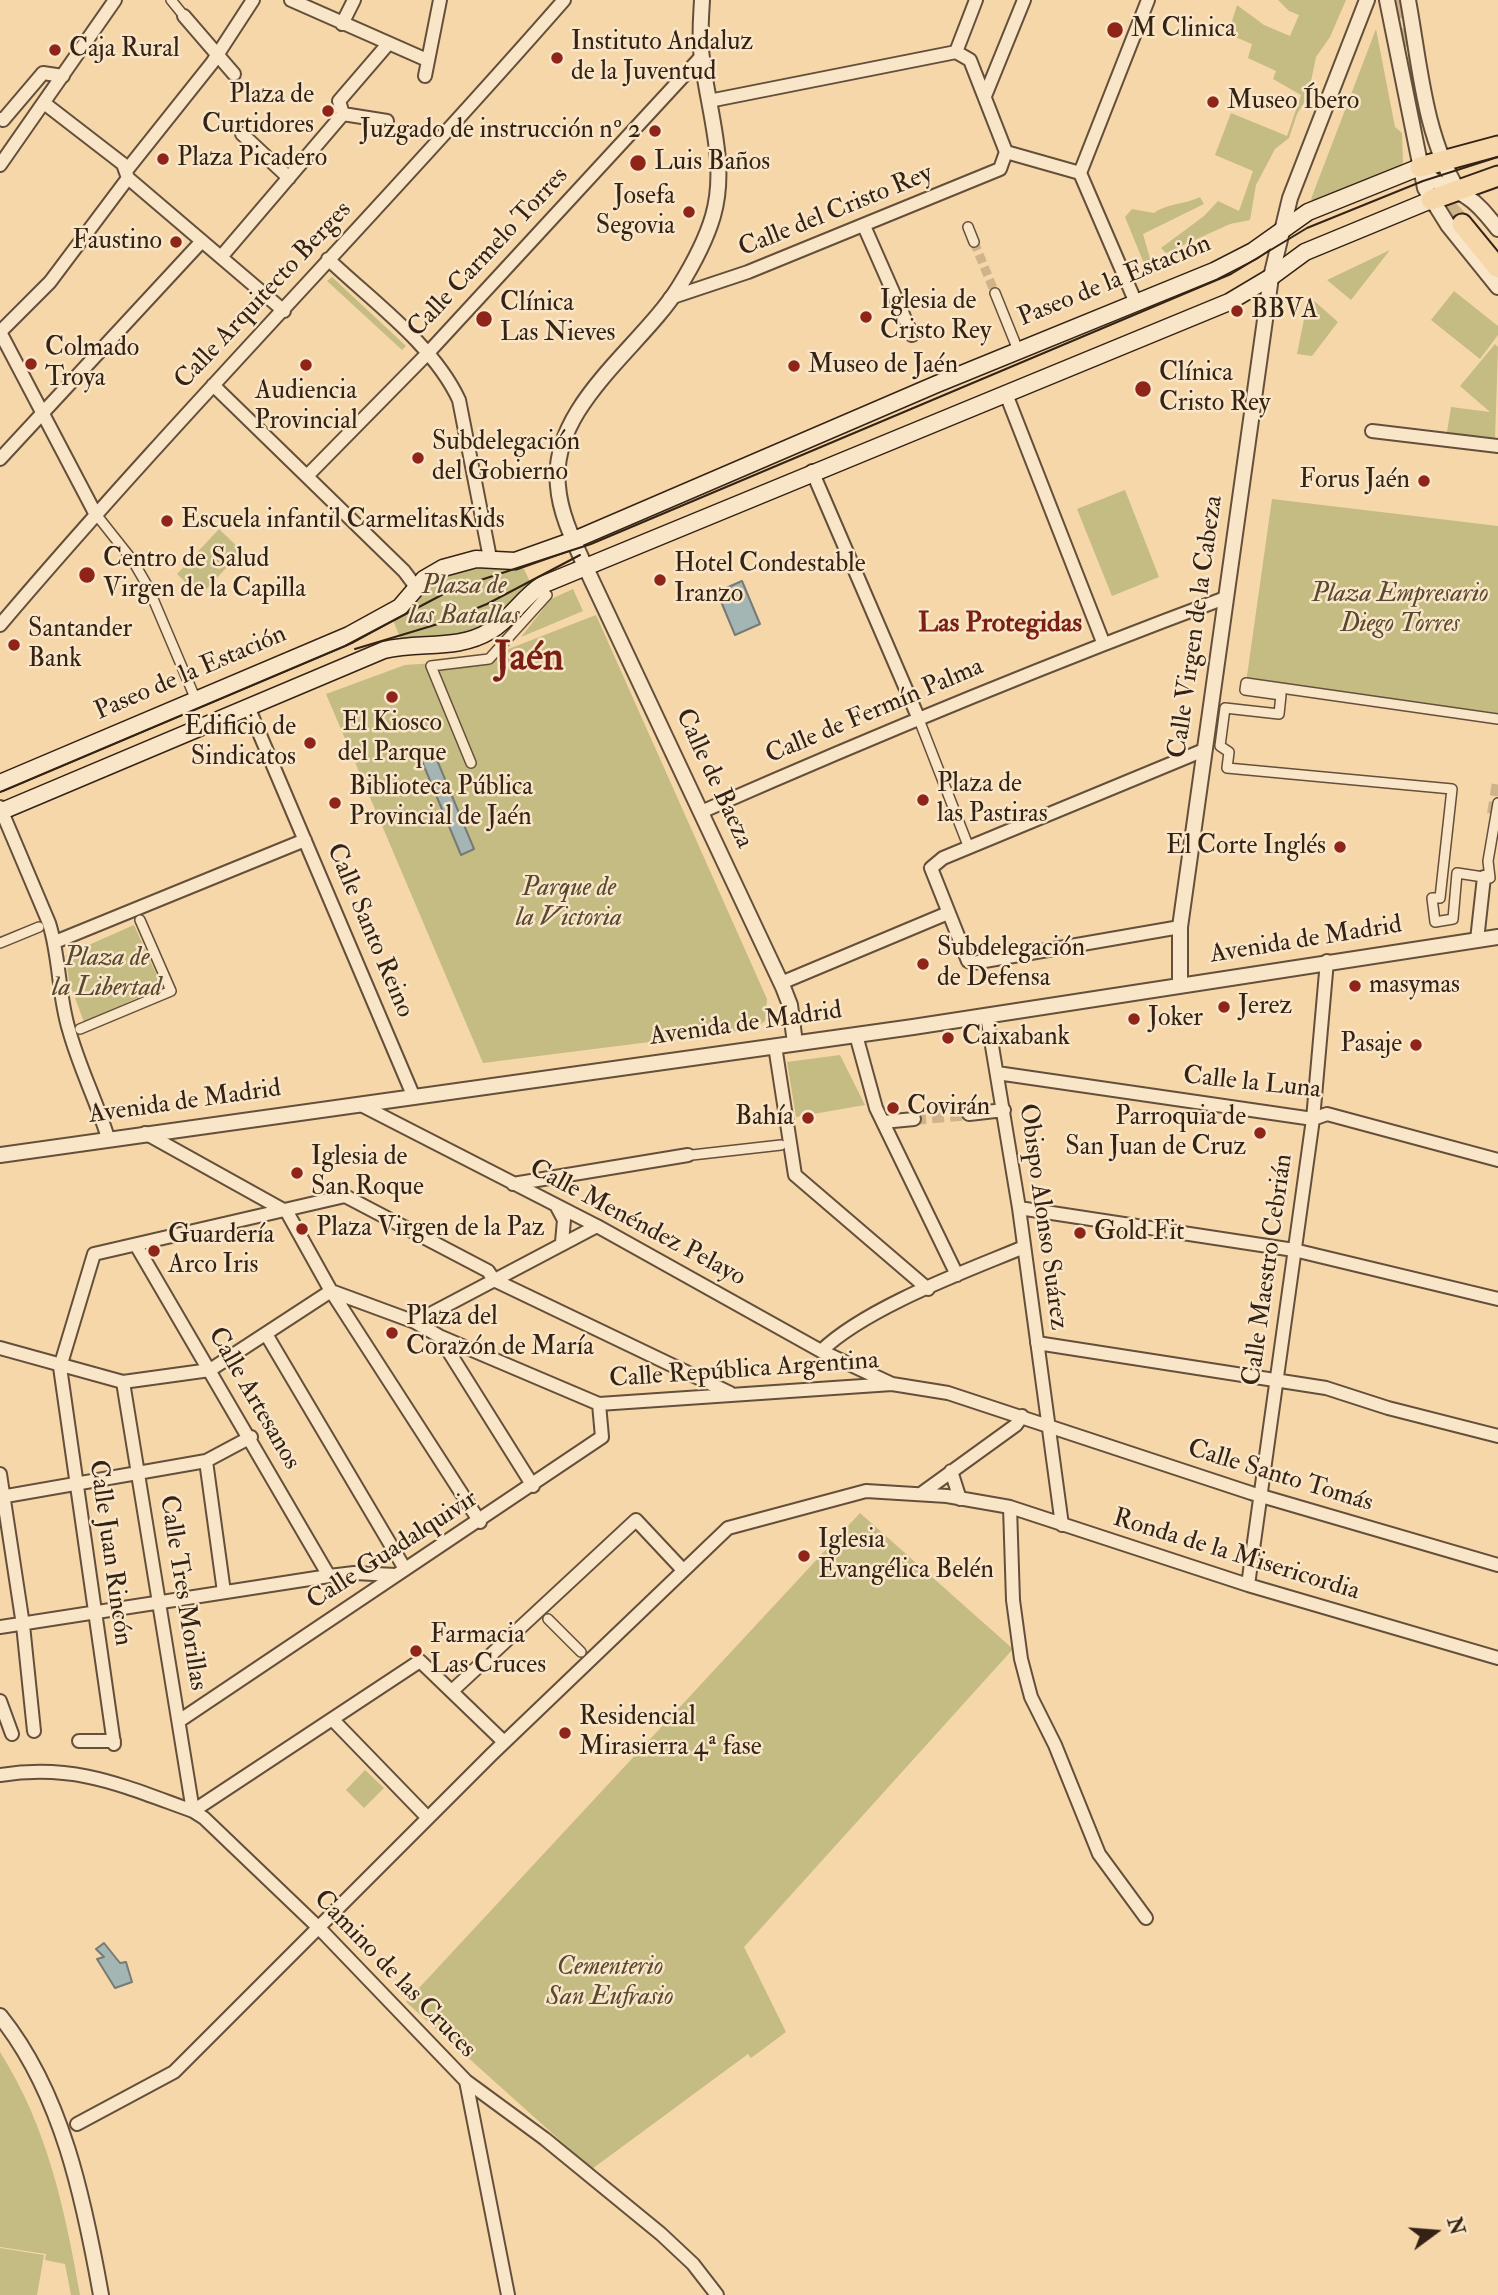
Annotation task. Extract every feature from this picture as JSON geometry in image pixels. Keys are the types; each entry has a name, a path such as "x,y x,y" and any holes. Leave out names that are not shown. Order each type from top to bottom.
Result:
{"main road":[{"name":"Paseo de la Estación","path":"490,558 515,561 574,540 1018,350 1234,261 1253,251 1308,212 1420,167 1498,146"},
{"path":"585,566 1228,302 1271,277 1305,252 1431,200 1498,176"},
{"path":"1498,249 1466,220 1498,268"},
{"path":"416,586 443,568 490,558"},
{"name":"Paseo de la Estación","path":"1,810 249,709 384,650 415,644 450,645 477,638 512,615 526,596 585,566"},
{"name":"Paseo de la Estación","path":"0,783 349,635 400,607 416,586"}],"street":[{"path":"0,165 115,0"},
{"path":"171,0 234,74"},
{"path":"197,700 148,587 133,561 94,513 0,332 50,282 216,55 253,0"},
{"path":"291,0 427,60"},
{"path":"342,24 354,0"},
{"path":"425,76 440,0"},
{"name":"Calle Arquitecto Berges","path":"0,625 94,513 436,146 564,0"},
{"name":"Calle de Baeza","path":"702,0 701,57 719,175 714,215 705,239 670,298 574,415 561,446 557,485 585,566 781,983 790,1005 795,1043"},
{"path":"956,52 976,0"},
{"path":"985,96 1024,0"},
{"path":"1136,303 1080,173 1148,0"},
{"name":"Calle Virgen de la Cabeza","path":"1180,985 1180,927 1271,277 1290,198 1367,0"},
{"path":"1387,0 1420,167 1431,200 1498,287"},
{"path":"1408,0 1433,136 1442,162 1459,192"},
{"path":"343,114 339,101 388,44"},
{"path":"709,101 956,52 970,60 1006,152 1080,173"},
{"name":"Calle Carmelo Torres","path":"307,476 427,354 701,57"},
{"path":"0,119 4,120 43,73 62,76"},
{"path":"44,103 122,164 127,174 284,311"},
{"path":"343,114 387,121"},
{"path":"221,257 343,114"},
{"path":"242,134 289,178"},
{"name":"Calle del Cristo Rey","path":"670,298 748,272 1000,169 1006,152"},
{"path":"1420,167 1429,180 1459,192 1477,204 1498,229"},
{"path":"864,226 912,335"},
{"path":"968,227 974,242"},
{"path":"0,459 202,241"},
{"path":"328,259 427,354 449,379 459,400 490,558"},
{"path":"995,293 1018,350"},
{"path":"213,385 416,586"},
{"path":"1006,394 1103,642"},
{"path":"1373,430 1498,446"},
{"path":"812,471 918,717 969,848"},
{"path":"471,763 431,666 489,659 547,594"},
{"name":"Calle de Fermín Palma","path":"701,812 918,717 1103,642 1225,598"},
{"path":"1498,719 1246,683 1245,690 1282,695 1279,714 1225,708 1220,746 1228,752 1227,768 1452,789 1440,898 1432,898 1435,922 1453,919 1457,873 1490,878 1488,861 1498,803"},
{"name":"Calle Santo Reino","path":"249,709 413,1095"},
{"path":"1180,927 976,964 968,961 931,868 943,858 1204,750"},
{"path":"1,810 55,942 58,984 69,1032 108,1138"},
{"path":"55,942 305,840"},
{"path":"1477,940 1484,877"},
{"path":"781,983 948,913"},
{"path":"80,1029 172,991 140,920"},
{"path":"0,943 39,927"},
{"name":"Avenida de Madrid","path":"0,1155 987,1016 1327,961 1498,937"},
{"name":"Calle Maestro Cebrián","path":"1248,1585 1313,1118 1327,961"},
{"name":"Obispo Alonso Suárez","path":"987,1016 1019,1208 1051,1426 1062,1525"},
{"path":"856,1035 883,1122 957,1275"},
{"path":"775,1046 795,1175 929,1289"},
{"name":"Calle la Luna","path":"997,1073 1313,1118 1326,1114 1498,1160"},
{"name":"Calle Menéndez Pelayo","path":"359,1104 597,1226 821,1351 892,1384"},
{"path":"969,1114 1004,1111"},
{"path":"883,1122 914,1119"},
{"path":"145,1133 287,1212 331,1291 480,1522"},
{"path":"513,1184 690,1155 782,1144"},
{"path":"60,1367 94,1254 287,1212 345,1196 488,1271 494,1280 731,1393"},
{"path":"556,1205 564,1220 562,1242"},
{"path":"1019,1208 1294,1250 1498,1299"},
{"path":"415,1322 562,1242 597,1226"},
{"name":"Calle Artesanos","path":"136,1245 251,1437 329,1576"},
{"path":"821,1351 841,1332 957,1275 1024,1247"},
{"path":"2,1350 123,1382 210,1370 331,1291"},
{"name":"Calle República Argentina","path":"331,1291 415,1322 439,1336 598,1404 892,1384 948,1393 1051,1426"},
{"path":"0,1627 329,1576 401,1572 266,1334"},
{"path":"439,1336 533,1486"},
{"path":"1037,1343 1325,1388 1388,1408 1498,1436"},
{"name":"Calle Juan Rincón","path":"60,1367 114,1742 79,1741"},
{"name":"Calle Tres Morillas","path":"123,1382 140,1473 193,1811"},
{"name":"Calle Guadalquivir","path":"178,1721 480,1522 602,1437 598,1404"},
{"path":"922,1493 1016,1425 1023,1416"},
{"name":"Calle Santo Tomás","path":"1051,1426 1262,1497 1498,1565"},
{"path":"2,1497 206,1461 251,1437"},
{"path":"206,1461 224,1592"},
{"path":"951,1471 960,1499"},
{"path":"0,1474 6,1563 23,1625 34,1731"},
{"name":"Ronda de la Misericordia","path":"77,2124 174,2072 320,1929 504,1742 682,1569 728,1528 866,1491 922,1493 1010,1507 1248,1585 1498,1658"},
{"path":"1010,1507 1013,1600 1021,1659 1031,1697 1055,1745 1099,1854 1146,1918"},
{"path":"452,1691 636,1520 682,1569"},
{"path":"548,1619 581,1652"},
{"path":"193,1811 420,1661 504,1742"},
{"path":"0,1701 12,1734"},
{"path":"333,1720 428,1818"},
{"name":"Camino de las Cruces","path":"0,1775 26,1770 59,1770 93,1776 193,1811 215,1828 320,1929 466,2081 545,2139 661,2234 693,2264 717,2295"},
{"path":"0,2016 39,2081 56,2119 91,2236 101,2295"},
{"path":"466,2081 508,2295"}],"green space":[{"path":"1278,0 1346,0 1330,37 1316,57 1308,96 1297,114 1289,138 1275,149 1256,185 1250,220 1230,224 1166,253 1161,248 1204,216 1218,201 1239,211 1253,171 1215,155 1231,113 1287,136 1301,95 1273,79 1276,71 1248,58 1252,44 1228,34 1237,5 1264,25 1290,36 1299,15 1289,11"},
{"path":"1376,29 1395,127 1402,133 1403,163 1398,168 1316,204 1311,199"},
{"path":"1200,197 1204,204 1143,234 1151,262 1145,266 1125,217 1132,209 1154,213"},
{"path":"1390,250 1351,300 1327,280"},
{"path":"332,277 406,346 402,350 327,281"},
{"path":"1454,291 1498,326 1498,335 1480,359 1431,320"},
{"path":"1312,299 1338,322 1312,356 1297,354 1306,309"},
{"path":"1495,344 1498,347 1495,440 1447,432 1451,407 1490,412 1460,386"},
{"path":"1125,490 1159,577 1112,596 1077,509"},
{"name":"Plaza Empresario Diego Torres","path":"1272,499 1498,526 1498,719 1246,683"},
{"path":"219,529 242,551 200,596 177,574"},
{"name":"Plaza de las Batallas","path":"474,565 524,569 530,582 518,600 490,623 458,634 401,640 393,620 428,584"},
{"path":"573,589 583,611 521,637 551,599"},
{"name":"Parque de la Victoria","path":"596,615 767,999 765,1021 753,1029 483,1063 326,694 405,665 480,660"},
{"name":"Plaza de la Libertad","path":"134,925 162,987 84,1022 69,982 66,955"},
{"path":"840,1055 865,1105 796,1117 787,1062"},
{"name":"Cementerio San Eufrasio","path":"860,1513 1013,1649 744,1947 786,2032 751,2058 748,2054 592,2169 406,2002"},
{"path":"365,1770 384,1788 364,1808 346,1790"},
{"path":"0,2052 30,2109 52,2169 68,2231 80,2295 71,2295 65,2264 45,2260 46,2254 0,2247"},
{"path":"0,2248 44,2255 37,2295 0,2295"}],"shaded area":[{"path":"742,581 760,624 735,635 717,592"},
{"path":"432,748 474,849 461,855 419,754"},
{"path":"104,1943 120,1963 126,1962 132,1982 115,1988 97,1959 104,1957 96,1949"}],"tunnel":[{"path":"1396,0 1413,95"},
{"path":"1432,182 1441,200 1462,224"},
{"path":"974,242 995,293"},
{"path":"1493,814 1498,782"},
{"path":"914,1119 969,1114"}],"tram line":[{"path":"0,792 345,646 453,589 591,544 1231,274 1307,228 1423,181 1498,157"},
{"path":"355,649 438,624 487,604 580,555"}],"place":[{"name":"M Clinica","path":"1115,30"},
{"name":"Caja Rural","path":"55,50"},
{"name":"Instituto Andaluz de la Juventud","path":"557,58"},
{"name":"Museo Íbero","path":"1213,102"},
{"name":"Plaza de Curtidores","path":"328,111"},
{"name":"Juzgado de instrucción nº 2","path":"655,131"},
{"name":"Plaza Picadero","path":"163,159"},
{"name":"Luis Baños","path":"638,163"},
{"name":"Josefa Segovia","path":"689,212"},
{"name":"Faustino","path":"176,242"},
{"name":"BBVA","path":"1237,311"},
{"name":"Iglesia de Cristo Rey","path":"866,317"},
{"name":"Clínica Las Nieves","path":"484,319"},
{"name":"Colmado Troya","path":"31,364"},
{"name":"Audiencia Provincial","path":"306,365"},
{"name":"Museo de Jaén","path":"794,366"},
{"name":"Clínica Cristo Rey","path":"1143,389"},
{"name":"Subdelegación del Gobierno","path":"418,458"},
{"name":"Forus Jaén","path":"1424,481"},
{"name":"Escuela infantil CarmelitasKids","path":"167,521"},
{"name":"Centro de Salud Virgen de la Capilla","path":"87,575"},
{"name":"Hotel Condestable Iranzo","path":"660,580"},
{"name":"Santander Bank","path":"14,645"},
{"name":"El Kiosco del Parque","path":"392,697"},
{"name":"Edificio de Sindicatos","path":"310,743"},
{"name":"Plaza de las Pastiras","path":"923,800"},
{"name":"Biblioteca Pública Provincial de Jaén","path":"335,803"},
{"name":"El Corte Inglés","path":"1340,847"},
{"name":"Subdelegación de Defensa","path":"923,964"},
{"name":"masymas","path":"1355,986"},
{"name":"Jerez","path":"1224,1007"},
{"name":"Joker","path":"1134,1019"},
{"name":"Caixabank","path":"948,1038"},
{"name":"Pasaje","path":"1416,1045"},
{"name":"Covirán","path":"893,1108"},
{"name":"Bahía","path":"808,1118"},
{"name":"Parroquia de San Juan de Cruz","path":"1260,1133"},
{"name":"Iglesia de San Roque","path":"297,1173"},
{"name":"Plaza Virgen de la Paz","path":"302,1229"},
{"name":"Gold Fit","path":"1080,1233"},
{"name":"Guardería Arco Iris","path":"154,1251"},
{"name":"Plaza del Corazón de María","path":"392,1333"},
{"name":"Iglesia Evangélica Belén","path":"804,1556"},
{"name":"Farmacia Las Cruces","path":"416,1651"},
{"name":"Residencial Mirasierra 4ª fase","path":"565,1733"}],"district":[{"name":"Las Protegidas","path":"1000,625"},
{"name":"Jaén","path":"529,660"}]}
